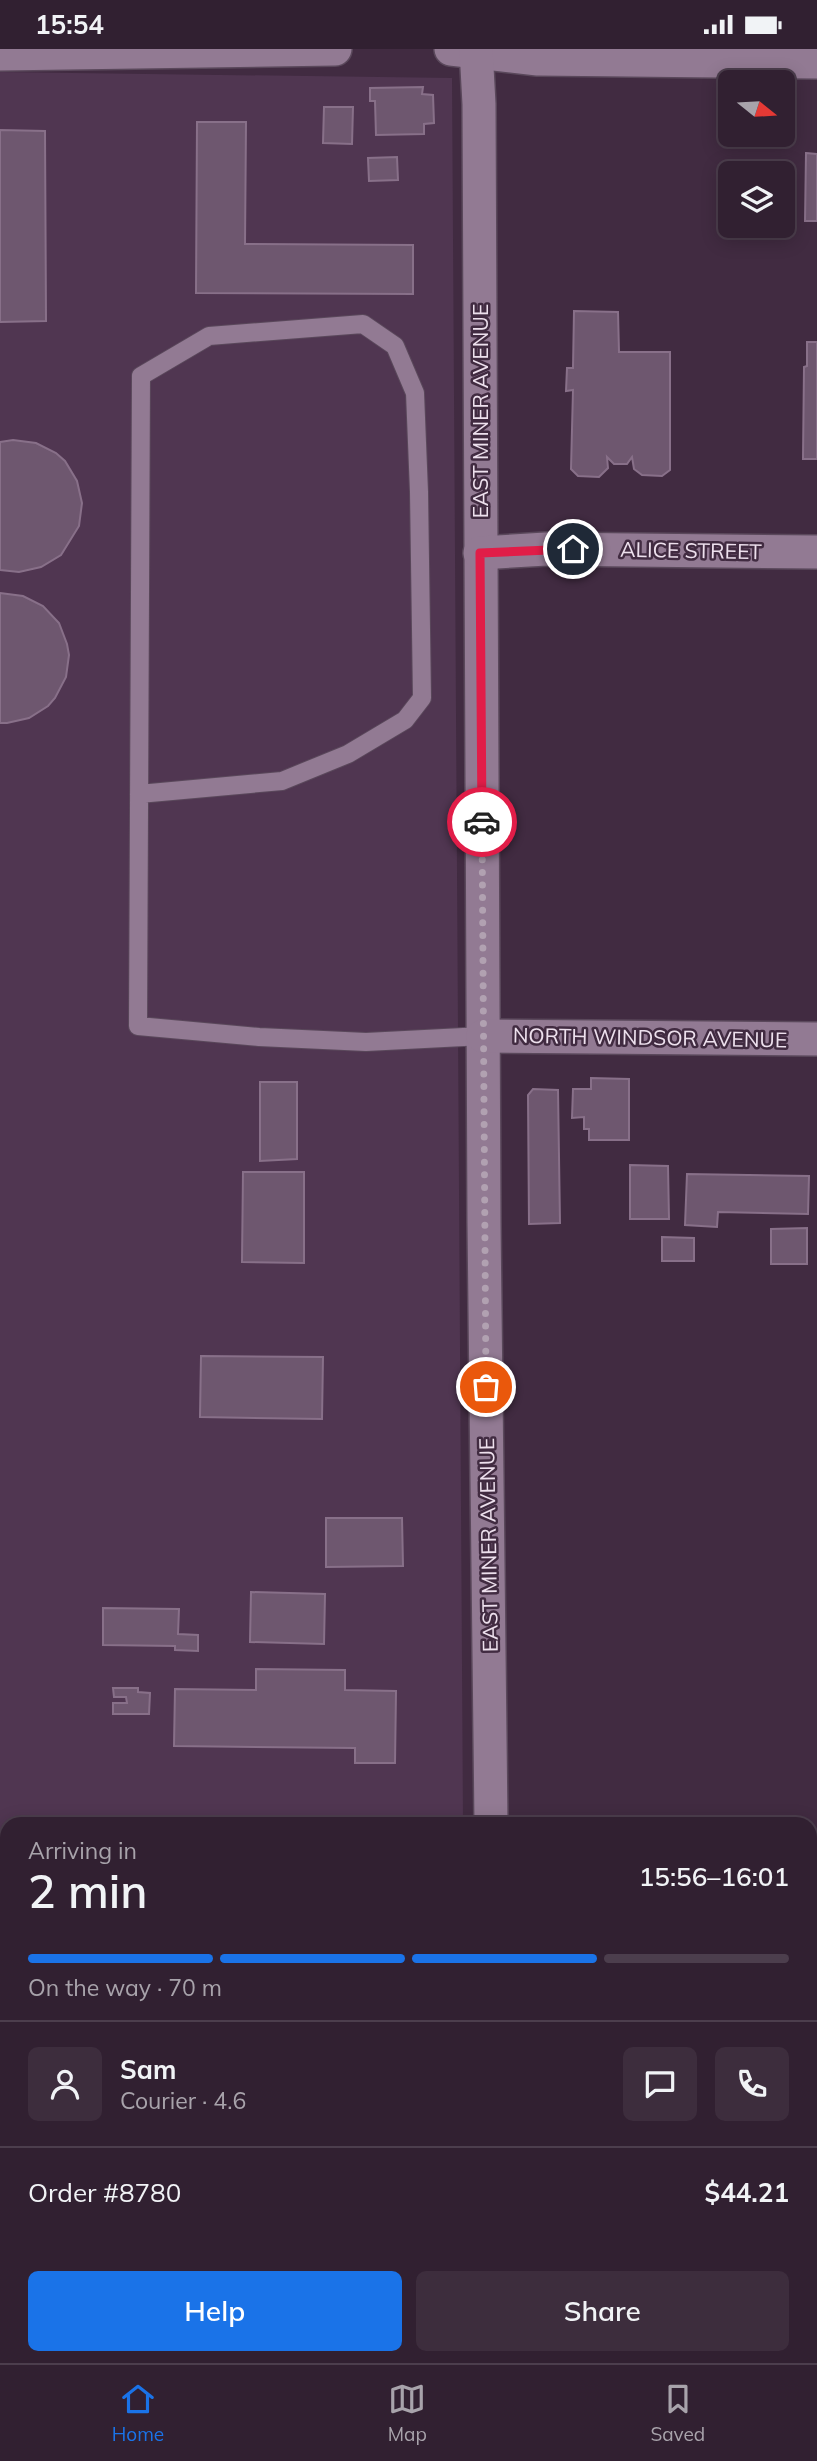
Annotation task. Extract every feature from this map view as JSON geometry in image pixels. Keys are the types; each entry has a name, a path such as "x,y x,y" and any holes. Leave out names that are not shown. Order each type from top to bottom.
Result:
{"street":[{"path":"0,54 335,49"},
{"path":"468,50 538,59 817,62"},
{"name":"EAST MINER AVENUE","path":"468,50 479,104 483,1035 491,1817"},
{"name":"ALICE STREET","path":"480,553 546,549 817,552"},
{"name":"NORTH WINDSOR AVENUE","path":"483,1035 817,1039"}],"lane":[{"path":"139,794 282,781 348,754 405,720 422,698 415,393 394,346 363,324 209,336 141,376 139,794 138,1026 260,1037 366,1042 483,1035"}],"shaded area":[{"path":"0,72 452,78 463,1817 0,1817"}],"building":[{"path":"423,87 422,94 433,95 434,123 424,124 424,134 376,135 375,101 370,101 370,88"},
{"path":"324,107 353,107 352,144 323,143"},
{"path":"197,122 246,122 245,244 413,245 413,294 196,293"},
{"path":"0,130 45,131 46,321 0,322"},
{"path":"806,153 817,154 817,221 805,221"},
{"path":"397,157 398,180 369,181 368,158"},
{"path":"574,311 618,312 619,352 670,352 670,470 662,476 642,475 634,469 632,457 627,464 614,464 607,457 608,468 599,477 578,476 571,469 573,390 566,391 567,368 573,368"},
{"path":"807,342 817,342 817,459 803,459 804,367 807,366"},
{"path":"13,440 36,443 65,461 77,481 82,503 79,526 61,555 41,567 19,572 0,570 0,442"},
{"path":"0,593 23,596 43,606 59,623 69,655 66,677 48,706 29,718 7,723 0,723"},
{"path":"591,1078 629,1079 629,1140 589,1140 589,1129 584,1129 584,1117 572,1118 573,1089 591,1089"},
{"path":"260,1082 297,1082 297,1159 260,1161"},
{"path":"533,1089 558,1090 560,1223 529,1224 528,1095"},
{"path":"630,1165 668,1166 669,1219 630,1219"},
{"path":"243,1172 304,1172 304,1263 242,1262"},
{"path":"687,1174 809,1176 808,1214 718,1212 717,1227 685,1225"},
{"path":"807,1228 807,1264 771,1264 771,1229"},
{"path":"662,1237 694,1238 694,1261 662,1261"},
{"path":"201,1356 323,1357 322,1419 200,1417"},
{"path":"326,1518 402,1518 403,1566 326,1567"},
{"path":"251,1592 325,1594 324,1644 250,1642"},
{"path":"103,1608 179,1609 178,1634 198,1635 198,1651 175,1650 175,1646 103,1645"},
{"path":"256,1669 345,1670 345,1690 396,1691 395,1763 355,1763 355,1748 174,1746 175,1689 256,1690"},
{"path":"113,1688 138,1688 138,1692 150,1693 149,1714 113,1714 113,1703 127,1703 126,1697 114,1697"}],"way so far":[{"path":"482,822 486,1387"}],"route":[{"path":"482,822 480,553 573,549"}]}
